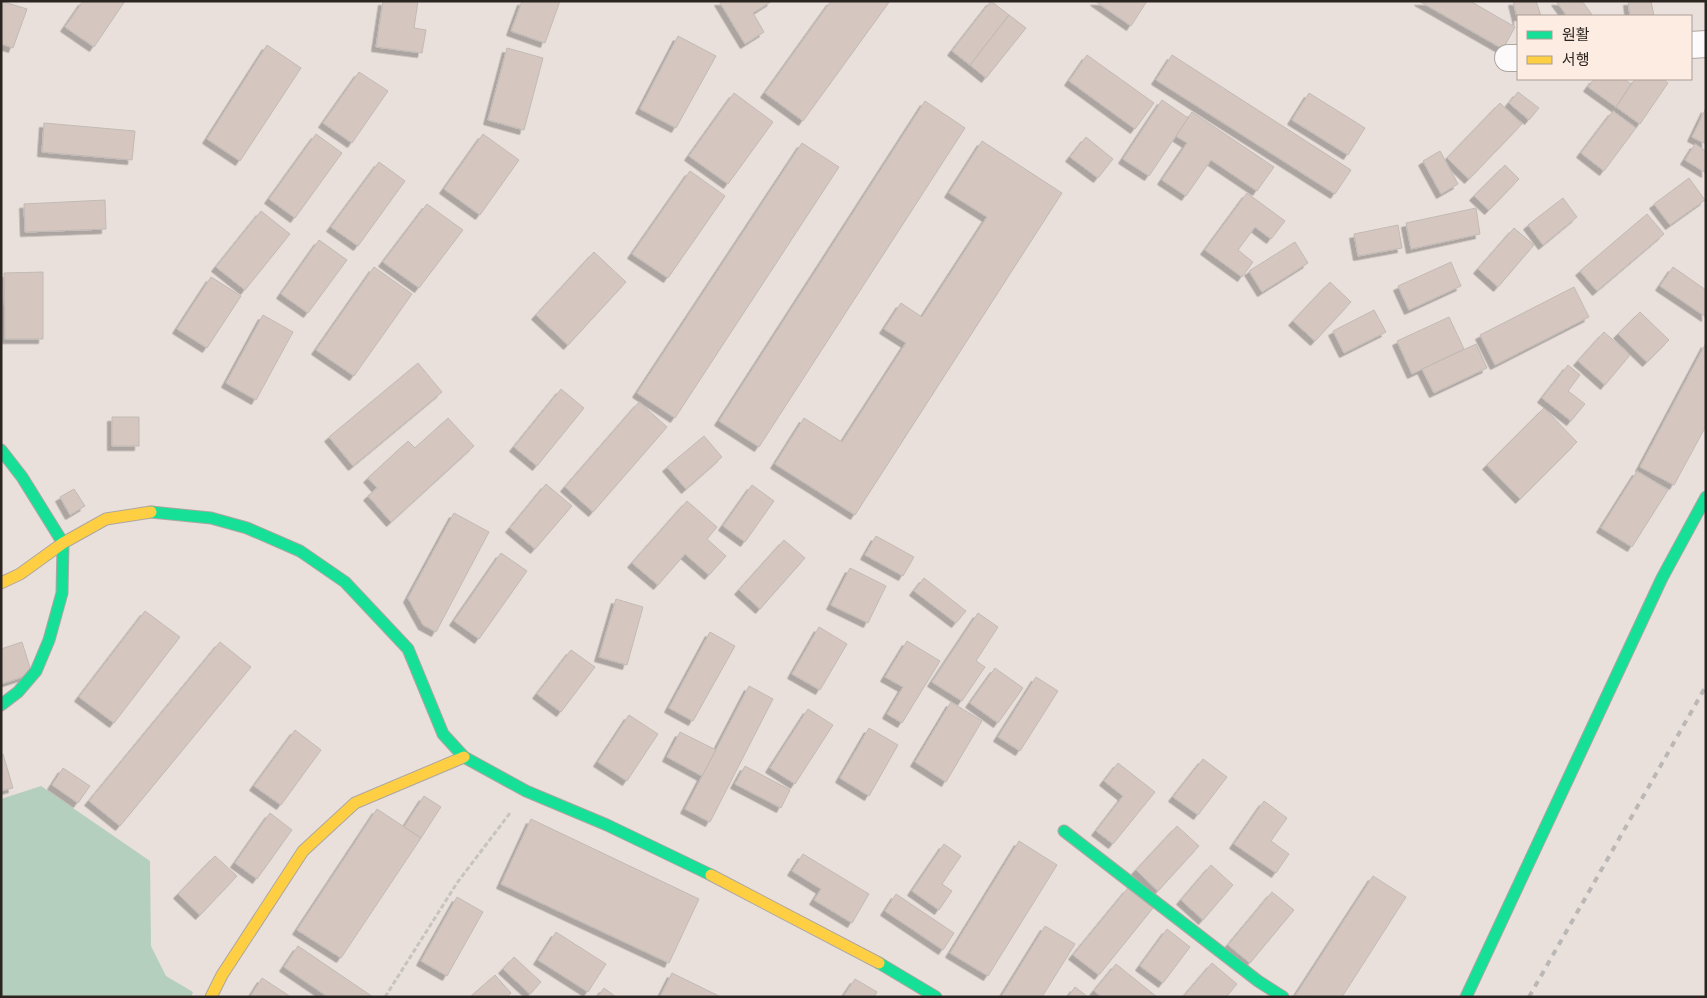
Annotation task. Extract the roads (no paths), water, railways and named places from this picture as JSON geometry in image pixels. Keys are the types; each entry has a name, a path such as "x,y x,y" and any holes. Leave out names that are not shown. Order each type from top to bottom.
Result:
{"street":[{"path":"1692,45 1706,44"},
{"path":"1,450 22,477 62,544 62,593 49,640 36,671 18,692 1,705"},
{"path":"1466,997 1662,578 1706,497"},
{"path":"1,583 20,574 62,544 106,519 153,512 210,518 247,528 300,551 345,582 408,649 442,734 464,757 526,791 608,825 741,890 870,958 936,997"},
{"path":"211,997 222,975 303,850 355,803 464,757"},
{"path":"1064,831 1258,981 1283,997"}],"railway":[{"path":"1529,997 1706,686"}]}
